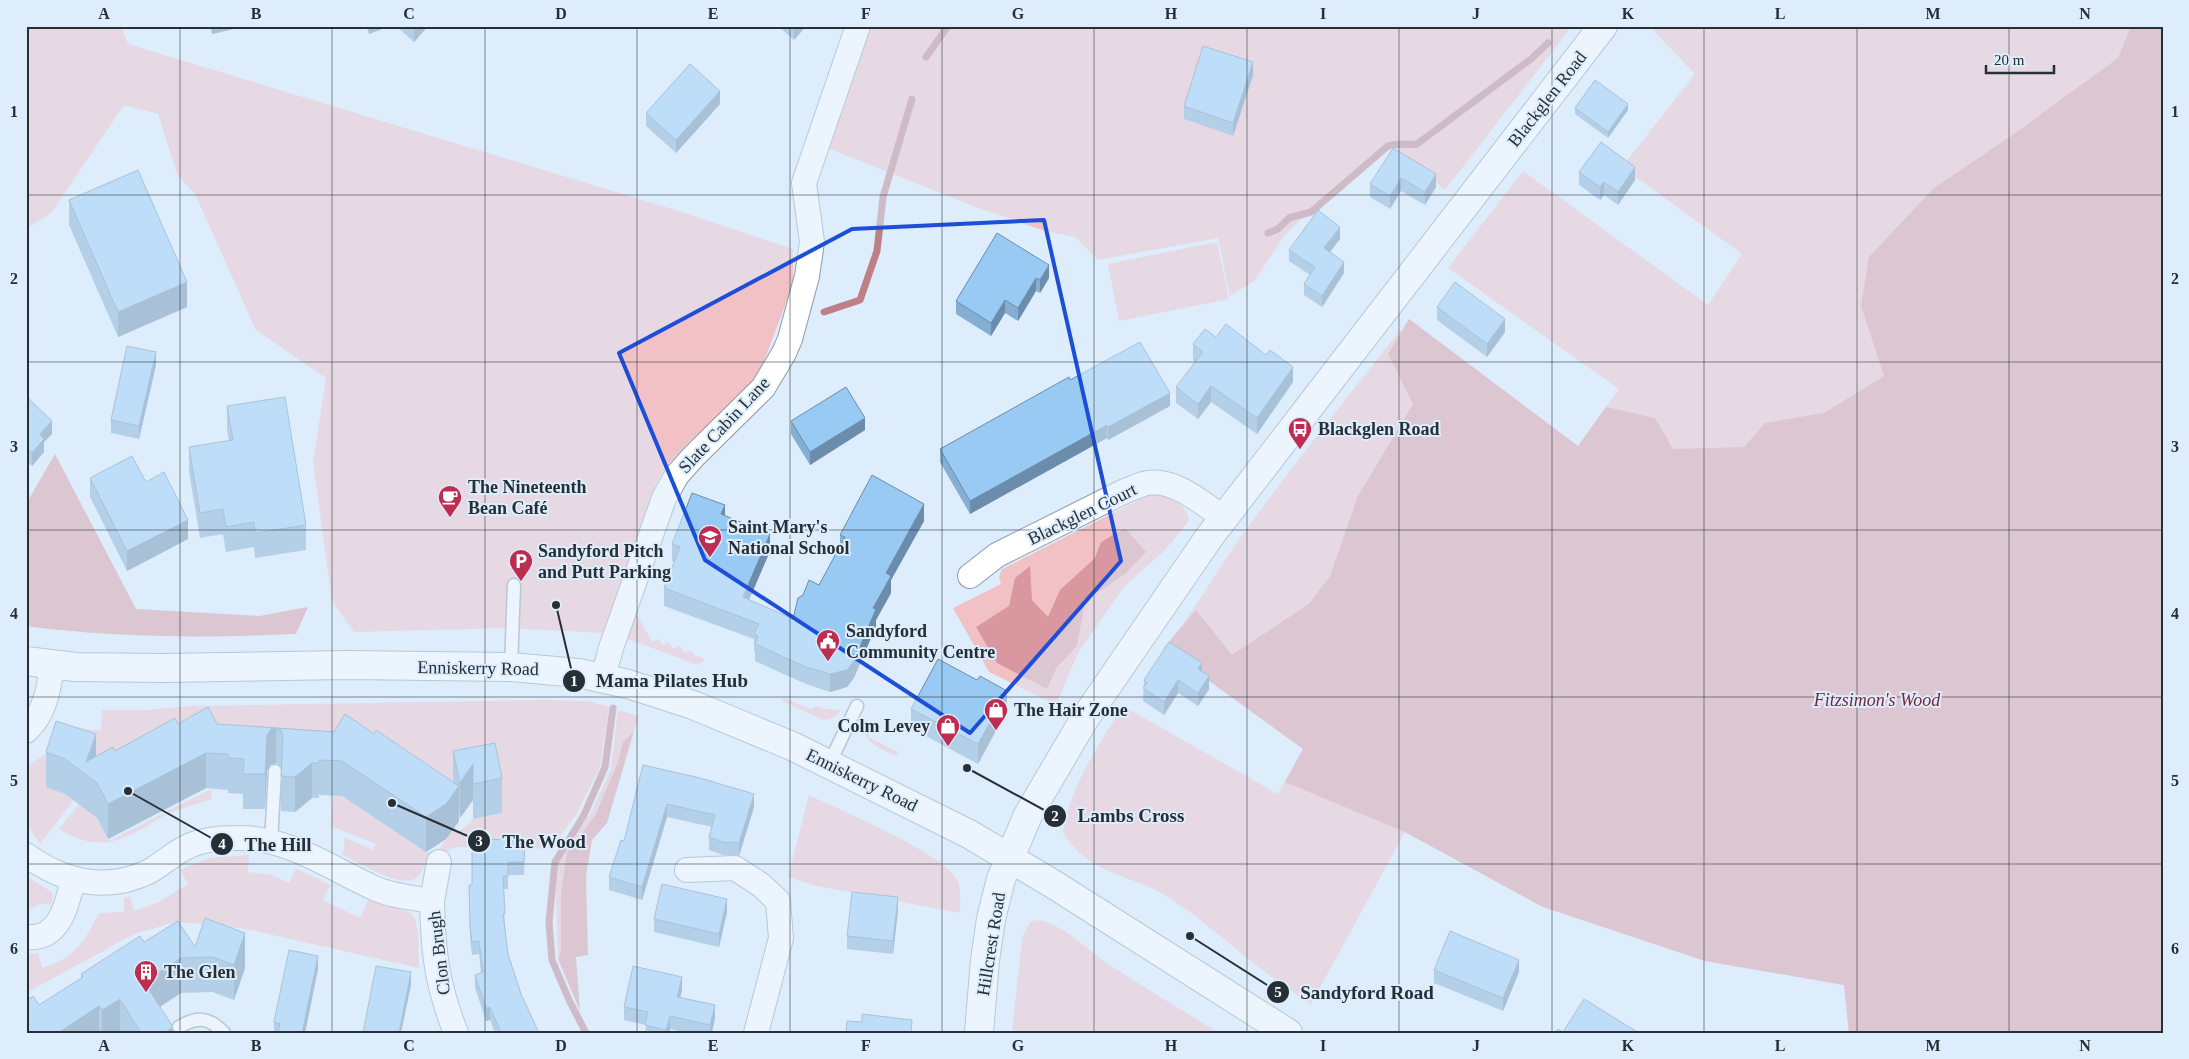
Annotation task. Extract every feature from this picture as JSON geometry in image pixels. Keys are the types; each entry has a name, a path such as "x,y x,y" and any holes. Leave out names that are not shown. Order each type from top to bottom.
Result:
{"main road":[{"name":"Blackglen Road","path":"1010,858 1028,815 1085,718 1224,518 1603,26"},
{"name":"Enniskerry Road","path":"39,663 164,668 347,665 511,667 544,669 603,677 693,705 792,746 969,834 1288,1033"},
{"name":"Hillcrest Road","path":"979,1033 985,960 991,919 999,887 1010,858"}],"street":[{"name":"Slate Cabin Lane","path":"603,677 610,648 664,498 677,475 694,456 763,388 784,353 790,339 807,276 812,242 804,183 858,26"},
{"name":"Blackglen Court","path":"970,576 997,556 1125,491 1145,483 1168,485 1185,492 1224,518"},
{"path":"26,732 35,724 41,714 49,685 39,663"},
{"name":"Clon Brugh","path":"26,854 41,865 73,880 91,883 130,879 150,871 185,848 212,840 237,838 282,844 387,893 432,901"},
{"name":"Clon Brugh","path":"439,862 432,901 432,934 437,975 443,1001 456,1033"},
{"path":"687,870 735,868 761,885 778,900 781,938 756,1033"},
{"path":"26,937 42,935 61,920 73,880"}],"lane":[{"path":"511,667 514,585"},
{"path":"829,764 857,706"},
{"path":"271,842 275,771"},
{"path":"178,1027 190,1020 203,1019 217,1026 224,1033"}],"highlighted area":[{"path":"1044,220 1121,561 970,733 705,560 619,353 852,229"}],"green space":[{"path":"26,26 121,26 128,44 672,209 793,249 793,284 760,372 742,394 690,441 668,464 656,484 606,631 602,633 508,628 354,632 332,601 313,462 326,378 256,330 195,194 177,174 158,114 124,105 52,212 26,229"},
{"path":"869,26 1572,26 1445,190 1390,142 1327,195 1285,235 1254,281 1230,296 1218,238 1098,260 1075,237 1045,231 976,207 827,148"},
{"name":"Fitzsimon's Wood","path":"1649,26 2163,26 2163,1033 1849,1033 1844,985 1705,961 1543,907 1405,832 1311,1004 1261,969 1168,897 1154,889 1098,866 1085,857 1073,846 1063,832 1072,798 1079,782 1095,751 1123,706 1278,794 1303,749 1164,648 1235,545 1409,319 1578,446 1619,389 1448,268 1523,171 1708,305 1742,254 1622,167 1695,74"},
{"name":"Fitzsimon's Wood","path":"2131,26 2163,26 2163,1033 1849,1033 1844,985 1705,961 1543,907 1405,832 1285,782 1303,749 1164,648 1196,610 1232,655 1309,604 1330,576 1358,496 1413,404 1388,354 1409,319 1578,446 1606,407 1655,418 1673,449 1744,447 1765,423 1824,413 1884,376 1861,306 1869,257 1934,188 2014,134 2118,58"},
{"path":"1217,242 1229,299 1119,321 1108,264"},
{"path":"55,454 136,609 259,616 308,607 296,634 228,636 127,635 26,626 26,504"},
{"path":"1156,494 1167,497 1182,506 1188,515 1189,521 1166,549 1124,587 1078,653 1056,705 989,672 953,608 1001,584 999,577 1002,569 1147,496"},
{"path":"1125,528 1146,552 1125,574 1085,601 1077,646 1057,667 1047,689 997,663 976,627 1009,606 1015,578 1030,566 1032,600 1048,617 1060,590 1095,558 1101,542"},
{"path":"637,615 652,642 659,639 662,645 669,642 673,649 680,646 684,653 691,650 695,657 698,656 705,659 698,665 628,639 625,636 630,620"},
{"path":"784,698 811,709 816,706 842,710 833,718 823,720 780,700"},
{"path":"544,700 588,701 609,707 600,767 577,813 551,849 455,847 434,857 454,827 457,832 472,822 471,819 502,813 372,742 76,797 40,844 26,823 26,766 46,754 68,726 101,731 102,710 147,710 192,706"},
{"path":"618,710 639,716 634,731 623,742 617,764 595,816 567,852 561,892 561,952 558,959 556,892 559,860 574,834 591,813 611,769"},
{"path":"863,720 873,725 868,737 898,752 896,756 878,747 868,739 863,728"},
{"path":"634,731 607,823 592,840 586,876 588,955 576,957 580,1011 558,959 561,952 561,892 567,852 595,816 617,764 623,742"},
{"path":"212,789 211,799 169,813 167,811"},
{"path":"336,792 433,856 419,876 409,880 390,877 343,855 345,838 374,850 376,844 331,826 333,796 335,796"},
{"path":"809,795 912,845 947,868 956,878 959,886 960,913 813,885 788,877"},
{"path":"79,804 88,811 91,807 109,841 164,813 165,815 126,837 114,841 102,842 89,841 59,829"},
{"path":"249,855 248,872 272,875 289,883 296,868 330,885 323,900 360,918 369,898 411,913 418,931 419,968 251,930 176,922 134,934 26,993 26,954 38,953 42,968 53,964 71,954 77,948 99,913 124,912 124,897 130,897 134,911 159,902 188,884 180,870 208,858"},
{"path":"26,876 50,891 53,895 51,905 40,903 36,907 26,910"},
{"path":"1037,920 1056,926 1108,964 1219,1033 1012,1033 1022,938 1030,922"}],"building":[{"path":"1203,46 1253,62 1233,123 1184,106"},
{"path":"690,64 720,91 676,140 646,113"},
{"path":"1595,80 1628,104 1608,132 1575,108"},
{"path":"1601,142 1635,167 1618,192 1604,182 1600,187 1579,172"},
{"path":"1393,148 1436,174 1425,192 1401,178 1390,196 1370,184"},
{"path":"138,170 187,282 118,312 69,200"},
{"path":"1318,210 1340,227 1324,248 1344,262 1322,296 1304,284 1315,267 1289,250"},
{"path":"997,233 1049,265 1040,280 1036,278 1018,308 1005,300 991,323 956,301"},
{"path":"1455,282 1505,319 1487,344 1437,307"},
{"path":"1226,324 1266,355 1270,350 1293,367 1257,418 1211,386 1198,404 1176,387 1203,352 1193,344 1205,329 1216,337"},
{"path":"1140,342 1170,393 1108,427 1107,425 970,501 940,449 1069,377 1070,380"},
{"path":"127,346 156,352 139,426 111,420"},
{"path":"846,387 865,418 810,452 791,421"},
{"path":"26,394 52,421 40,434 44,439 32,453 26,448"},
{"path":"285,397 306,525 255,533 254,522 226,527 223,509 200,513 189,447 233,440 227,406"},
{"path":"132,456 146,482 164,472 188,520 127,551 90,478"},
{"path":"872,475 924,504 886,573 891,576 873,608 876,609 854,661 847,670 830,674 806,667 755,644 758,636 754,634 759,624 664,588 680,547 672,544 692,493 725,505 721,514 770,534 743,597 793,619 798,598 803,595 809,580 819,585 845,537 840,535"},
{"path":"1169,642 1202,663 1198,669 1209,676 1198,693 1178,680 1164,702 1143,688 1147,683 1144,680"},
{"path":"938,659 977,680 980,676 1007,691 978,744 911,709"},
{"path":"208,707 217,724 263,727 334,732 345,714 374,734 376,730 459,786 446,804 426,817 342,761 319,760 319,763 312,763 295,777 281,776 283,736 280,729 276,728 271,729 267,735 265,774 243,774 244,759 228,758 228,754 206,753 108,804 97,783 65,759 46,752 56,721 96,734 86,762 113,747 115,751 175,718 178,724"},
{"path":"495,743 502,778 473,784 473,764 460,783 453,751"},
{"path":"643,765 700,778 754,794 739,843 723,842 709,837 715,815 667,804 642,887 609,877 621,840 624,841"},
{"path":"472,839 525,840 524,862 508,862 508,876 503,876 505,914 503,914 508,954 521,994 539,1033 501,1033 490,1007 486,1008 475,975 483,972 479,941 472,942 470,925 469,885 472,885"},
{"path":"662,884 727,899 719,934 654,919"},
{"path":"852,892 898,897 893,941 847,936"},
{"path":"205,918 245,933 234,965 212,957 181,958 144,982 173,1027 164,1033 141,1033 120,999 102,1010 99,1006 58,1033 26,1033 26,1001 33,996 39,1005 83,977 81,974 140,936 144,942 178,921 195,947"},
{"path":"1450,931 1519,960 1503,998 1434,970"},
{"path":"289,950 318,956 302,1033 278,1033 280,1024 274,1022"},
{"path":"376,966 411,972 399,1033 363,1033"},
{"path":"633,966 682,977 677,997 715,1005 710,1025 670,1016 666,1030 645,1025 648,1012 624,1007"},
{"path":"1584,999 1639,1033 1555,1033 1558,1029 1563,1032"},
{"path":"862,1014 912,1020 911,1033 846,1033 847,1021 862,1022"}],"waterway":[{"path":"926,57 948,26"},
{"path":"1268,233 1278,229 1289,218 1311,212 1388,146 1395,144 1417,144 1531,59 1548,43"},
{"path":"824,312 860,300 877,251 883,197 912,99"},
{"path":"586,1033 552,960 549,922 555,862 584,815 605,767 613,708"}],"place":[{"name":"Blackglen Road","path":"1300,450"},
{"name":"The Nineteenth Bean Café","path":"450,518"},
{"name":"Saint Mary's National School","path":"710,558"},
{"name":"Sandyford Pitch and Putt Parking","path":"521,582"},
{"name":"Mama Pilates Hub","path":"556,605"},
{"name":"Sandyford Community Centre","path":"828,662"},
{"name":"The Hair Zone","path":"996,731"},
{"name":"Colm Levey","path":"948,747"},
{"name":"Lambs Cross","path":"967,768"},
{"name":"The Hill","path":"128,791"},
{"name":"The Wood","path":"392,803"},
{"name":"Sandyford Road","path":"1190,936"},
{"name":"The Glen","path":"146,993"}]}
